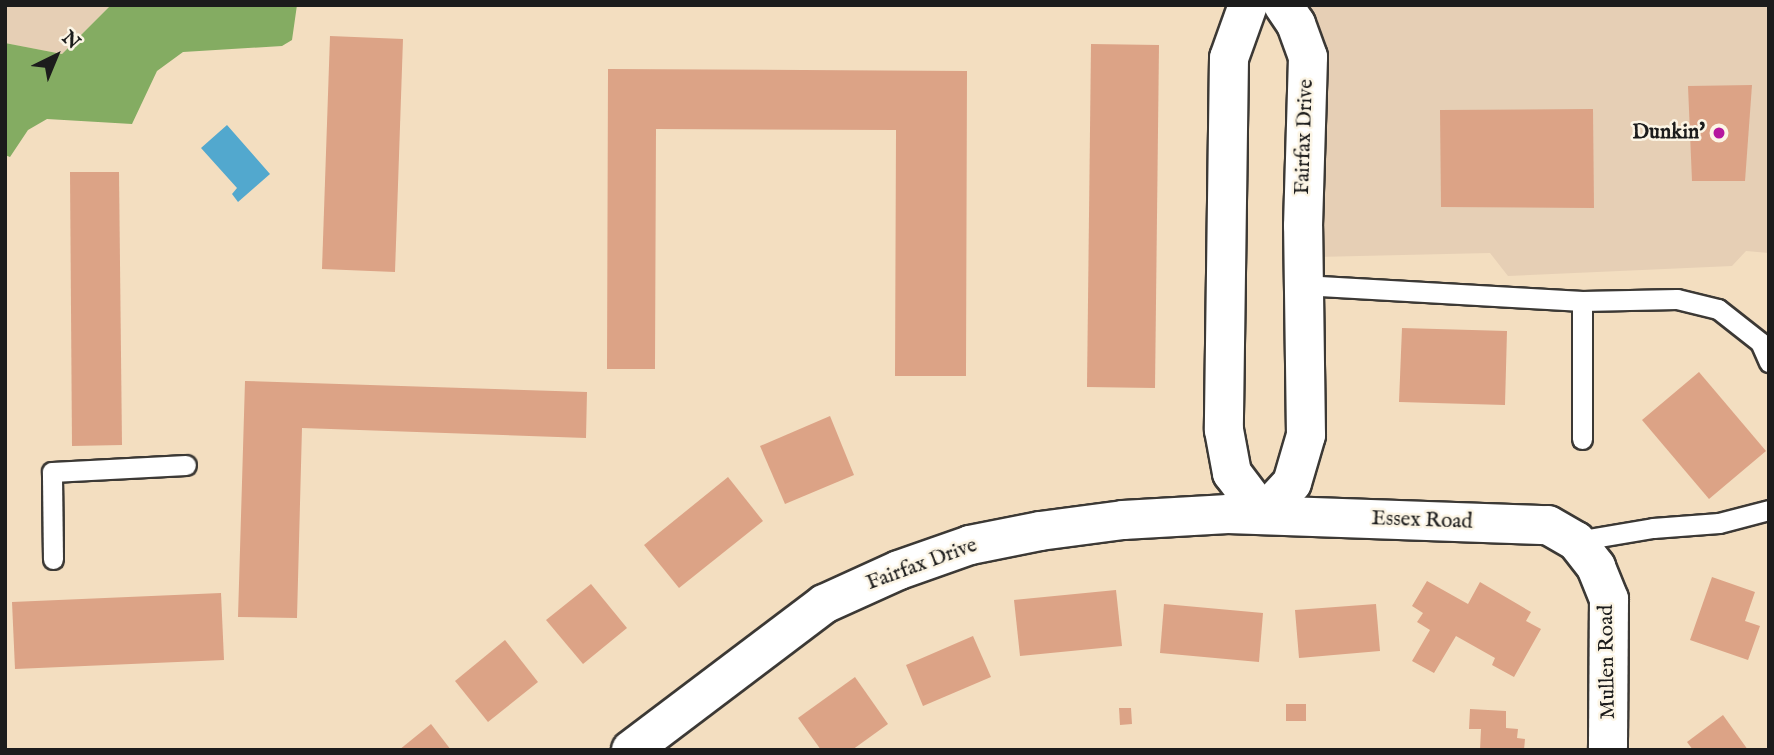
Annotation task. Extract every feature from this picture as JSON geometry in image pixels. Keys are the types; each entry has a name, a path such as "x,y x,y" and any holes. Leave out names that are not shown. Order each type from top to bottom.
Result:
{"street":[{"path":"1248,5 1229,58 1224,430 1232,473 1263,514"},
{"name":"Fairfax Drive","path":"631,750 824,604 899,570 970,545 1040,531 1134,520 1263,514 1292,483 1306,436 1303,285 1308,57 1296,23 1283,5"},
{"name":"Essex Road","path":"1263,514 1548,525 1576,541"},
{"name":"Mullen Road","path":"1576,541 1596,567 1609,599 1608,750"}],"lane":[{"path":"1303,285 1582,301 1678,299 1718,309 1760,342 1769,362"},
{"path":"1582,301 1582,439"},
{"path":"53,559 52,472 186,465"},
{"path":"1576,541 1653,528 1719,523 1769,510"}],"shaded area":[{"path":"5,5 111,5 62,54 5,43"},
{"path":"1287,5 1769,5 1769,253 1746,251 1732,266 1508,276 1490,253 1316,257"}],"green space":[{"path":"111,5 297,5 292,40 282,46 183,52 157,71 132,124 47,119 28,130 10,157 5,155 5,43 62,54"}],"water":[{"path":"227,125 270,174 238,202 232,194 237,188 201,148"}],"building":[{"path":"330,36 403,39 395,272 322,269"},
{"path":"1091,44 1159,45 1155,388 1087,387"},
{"path":"608,69 967,71 966,376 895,376 896,130 656,129 655,369 607,369"},
{"name":"Dunkin'","path":"1752,85 1745,181 1692,181 1688,86"},
{"path":"1593,109 1594,208 1441,207 1440,110"},
{"path":"70,172 119,172 122,445 72,446"},
{"path":"1402,328 1507,331 1505,405 1399,402"},
{"path":"1699,372 1766,451 1709,499 1642,420"},
{"path":"245,381 587,392 586,438 302,428 297,618 238,617"},
{"path":"830,416 854,475 785,504 760,446"},
{"path":"728,477 763,521 679,588 644,545"},
{"path":"1712,577 1755,592 1745,621 1760,626 1748,660 1690,640"},
{"path":"1427,581 1468,604 1480,582 1531,612 1526,621 1541,629 1514,677 1492,665 1495,658 1456,636 1434,673 1412,661 1430,630 1417,622 1423,613 1412,606"},
{"path":"591,584 627,628 583,664 546,620"},
{"path":"1116,590 1122,646 1020,656 1014,600"},
{"path":"221,593 224,660 15,669 12,602"},
{"path":"1164,604 1263,613 1259,662 1160,653"},
{"path":"1376,604 1380,651 1299,658 1295,610"},
{"path":"973,636 991,677 923,706 906,665"},
{"path":"505,640 538,682 488,722 455,681"},
{"path":"855,677 888,724 852,750 821,750 798,718"},
{"path":"1286,704 1306,704 1306,721 1286,721"},
{"path":"1119,708 1131,708 1132,724 1120,725"},
{"path":"1470,709 1506,711 1506,728 1518,729 1517,738 1525,739 1524,750 1480,750 1481,729 1469,729"},
{"path":"1723,715 1748,750 1693,750 1687,742"},
{"path":"431,724 451,750 399,750"}],"place":[{"name":"Dunkin'","path":"1719,133"}]}
